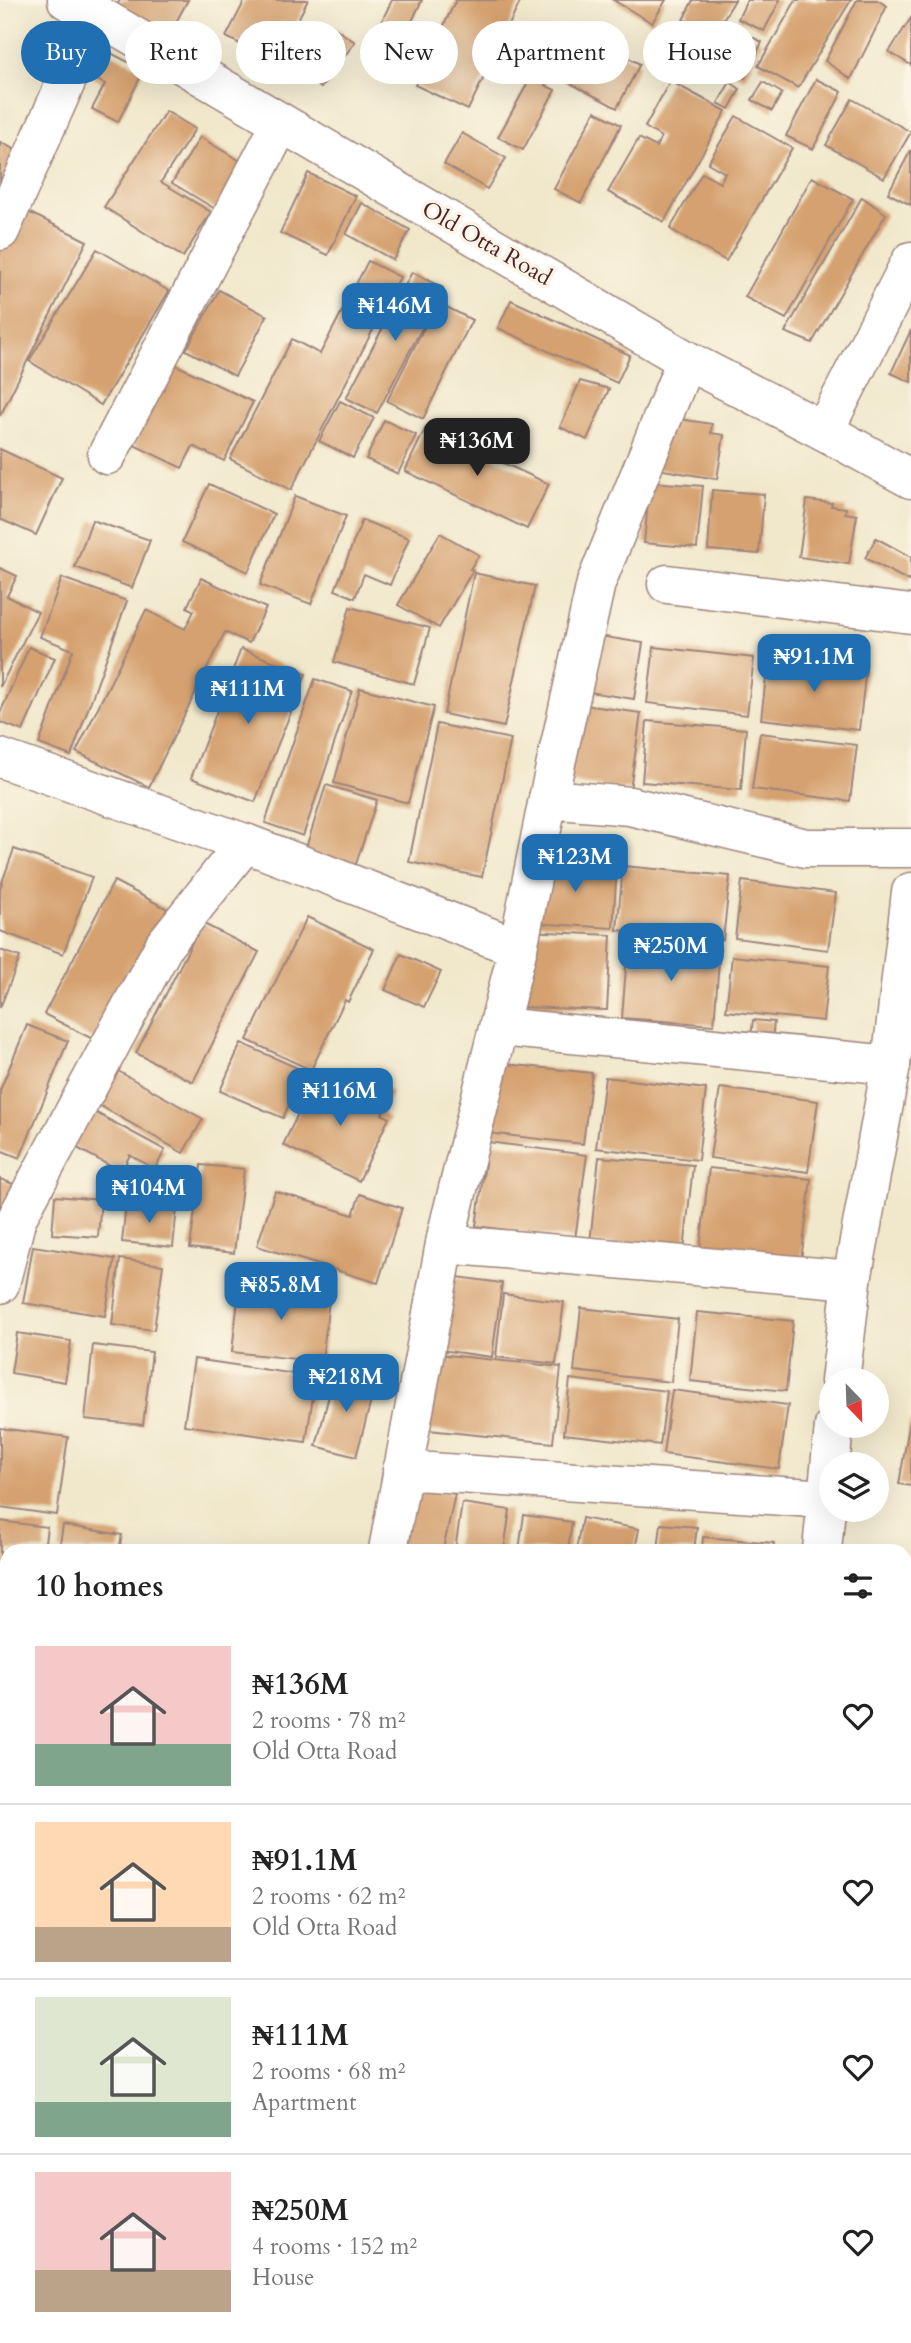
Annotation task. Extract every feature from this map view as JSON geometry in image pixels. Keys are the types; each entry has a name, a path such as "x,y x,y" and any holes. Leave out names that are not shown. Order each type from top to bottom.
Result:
{"street":[{"name":"Old Otta Road","path":"81,7 686,360 911,479"},
{"path":"0,231 81,7"},
{"path":"107,455 281,123"},
{"path":"824,431 911,261"},
{"path":"389,1544 446,1244 518,948 596,583 686,360"},
{"path":"667,584 911,614"},
{"path":"0,758 245,843 518,948"},
{"path":"548,799 630,807 806,848 911,848"},
{"path":"0,1284 17,1218 165,944 245,843"},
{"path":"842,1368 852,1280 891,1065 911,892"},
{"path":"499,1027 891,1065"},
{"path":"446,1244 852,1280"},
{"path":"402,1470 819,1499"},
{"path":"822,1544 824,1522"}],"building":[{"path":"120,0 188,0 177,21 142,21 116,7"},
{"path":"245,0 308,0 297,21 236,21 236,42 226,37"},
{"path":"392,0 422,0 412,21 382,21"},
{"path":"456,0 521,0 511,21 472,21 472,84 481,84 468,110 415,85 458,84 458,21 446,21"},
{"path":"613,0 666,0 653,21 649,21"},
{"path":"693,0 735,0 722,21 683,20"},
{"path":"747,0 780,0 764,31 756,27 756,21 738,19"},
{"path":"796,0 851,0 798,88 758,66"},
{"path":"857,0 877,0 887,6 851,79 825,61"},
{"path":"911,18 911,65 889,52"},
{"path":"346,36 355,42 346,54"},
{"path":"756,39 762,42 756,55"},
{"path":"111,53 125,60 125,84 137,84 118,122 92,109 105,84 111,84"},
{"path":"629,58 640,64 617,108 572,84 629,84"},
{"path":"816,79 842,92 813,149 786,136"},
{"path":"763,82 782,93 772,111 752,100"},
{"path":"527,84 546,84 555,90 523,150 498,137"},
{"path":"668,84 676,84 726,111 664,222 608,192 639,138 656,147 661,137 645,127"},
{"path":"729,84 740,89 729,109 718,103"},
{"path":"852,99 911,132 884,178 826,145"},
{"path":"166,111 195,129 161,182 211,212 183,257 104,207"},
{"path":"595,111 621,125 581,203 554,189"},
{"path":"736,116 792,148 726,261 670,229 702,173 720,183 725,173 708,163"},
{"path":"462,133 506,158 487,189 444,164"},
{"path":"200,137 250,167 222,213 172,183"},
{"path":"0,142 25,155 0,202"},
{"path":"911,150 911,205 888,193"},
{"path":"308,173 356,196 328,255 280,233"},
{"path":"812,177 853,199 786,319 745,297"},
{"path":"862,197 886,214 812,343 785,332"},
{"path":"362,203 410,230 393,260 346,234"},
{"path":"18,207 87,241 0,416 0,243"},
{"path":"97,249 169,291 101,405 29,361"},
{"path":"368,261 400,277 291,490 230,459 292,339 320,354"},
{"path":"412,272 443,288 377,413 346,398"},
{"path":"219,290 267,316 235,376 186,350"},
{"path":"511,300 630,355 617,383 498,328"},
{"path":"437,302 472,320 423,419 387,401"},
{"path":"911,330 911,382 891,373"},
{"path":"174,364 253,402 224,461 193,446 182,468 134,445"},
{"path":"580,381 609,389 587,440 560,427"},
{"path":"340,401 374,418 353,458 319,441"},
{"path":"666,417 712,424 711,433 724,435 717,479 657,469"},
{"path":"384,420 416,435 398,474 366,459"},
{"path":"426,427 549,484 527,529 405,471"},
{"path":"0,449 62,478 36,535 0,519"},
{"path":"650,482 703,486 697,548 644,543"},
{"path":"209,484 274,514 248,572 182,542"},
{"path":"712,490 764,494 759,554 708,550"},
{"path":"295,496 346,516 311,604 260,585"},
{"path":"807,500 832,503 831,506 846,508 845,513 857,515 849,564 799,557"},
{"path":"92,520 150,540 132,588 75,567"},
{"path":"362,520 409,538 390,585 364,574 355,598 335,590"},
{"path":"440,533 479,555 439,628 398,605"},
{"path":"876,538 911,557 909,581 865,558"},
{"path":"0,568 17,576 7,596 38,612 0,687"},
{"path":"474,573 535,586 504,727 444,714"},
{"path":"62,578 127,601 71,756 39,744 73,650 40,637"},
{"path":"201,578 266,608 249,643 225,632 149,787 76,752 146,610 185,629 194,611 187,607"},
{"path":"350,607 430,628 414,684 334,662"},
{"path":"593,635 643,643 634,699 583,691"},
{"path":"29,647 55,658 23,731 0,722 0,713"},
{"path":"654,647 754,658 747,715 647,703"},
{"path":"241,649 306,674 255,802 191,778"},
{"path":"820,658 838,660 838,665 866,668 859,730 761,719 768,661 819,664"},
{"path":"315,679 352,691 303,836 265,823"},
{"path":"360,688 434,707 408,803 334,783"},
{"path":"570,703 641,713 630,790 559,781"},
{"path":"647,721 746,729 741,790 642,782"},
{"path":"437,724 511,739 482,877 409,862"},
{"path":"760,733 857,745 850,801 752,789"},
{"path":"326,785 377,800 355,867 305,851"},
{"path":"14,849 92,877 63,954 0,931 0,888"},
{"path":"538,859 617,865 613,928 533,923"},
{"path":"623,866 730,876 723,940 617,930"},
{"path":"114,881 171,911 102,1044 44,1014"},
{"path":"742,881 836,893 828,950 735,938"},
{"path":"307,917 374,949 348,1002 345,1000 311,1070 247,1040"},
{"path":"202,923 259,952 193,1082 136,1053"},
{"path":"526,931 611,935 607,1010 522,1007"},
{"path":"628,941 720,948 714,1025 622,1018"},
{"path":"0,950 20,957 0,1008"},
{"path":"401,954 441,972 424,1007 385,990"},
{"path":"732,956 829,966 823,1021 726,1011"},
{"path":"753,1020 774,1022 772,1040 751,1038"},
{"path":"27,1025 68,1041 20,1158 0,1150 0,1090"},
{"path":"241,1043 304,1071 283,1118 220,1091"},
{"path":"496,1063 592,1073 583,1144 488,1133"},
{"path":"111,1067 203,1119 183,1153 92,1101"},
{"path":"605,1077 706,1089 698,1160 596,1148"},
{"path":"368,1081 392,1092 382,1114 389,1118 359,1181 283,1145 313,1082 357,1103"},
{"path":"720,1088 818,1101 808,1172 710,1158"},
{"path":"87,1108 165,1150 155,1169 130,1155 121,1172 68,1143"},
{"path":"488,1142 587,1155 575,1239 476,1226"},
{"path":"599,1157 693,1165 684,1251 590,1243"},
{"path":"201,1165 244,1169 234,1253 190,1248"},
{"path":"130,1167 187,1175 182,1206 124,1198"},
{"path":"709,1168 811,1179 801,1261 700,1250"},
{"path":"0,1179 16,1185 0,1226"},
{"path":"275,1191 353,1215 360,1194 402,1208 378,1283 257,1246"},
{"path":"55,1196 101,1200 98,1237 52,1234"},
{"path":"126,1203 177,1208 173,1247 122,1242"},
{"path":"33,1246 115,1259 105,1316 23,1303"},
{"path":"120,1259 163,1265 154,1330 112,1325"},
{"path":"443,1275 502,1283 492,1357 433,1349"},
{"path":"240,1281 330,1291 322,1362 232,1352"},
{"path":"503,1294 564,1302 556,1364 496,1357"},
{"path":"581,1308 678,1319 671,1382 574,1371"},
{"path":"697,1312 793,1321 786,1391 690,1381"},
{"path":"17,1333 71,1341 65,1382 11,1373"},
{"path":"93,1345 152,1352 143,1425 85,1419"},
{"path":"428,1353 561,1367 553,1443 419,1429"},
{"path":"194,1359 316,1377 306,1442 184,1425"},
{"path":"335,1372 376,1382 356,1457 316,1446"},
{"path":"570,1379 667,1391 660,1445 564,1434"},
{"path":"672,1390 788,1405 779,1469 663,1454"},
{"path":"911,1420 911,1486 899,1484"},
{"path":"0,1428 68,1437 57,1515 0,1507"},
{"path":"406,1484 455,1494 444,1544 394,1544"},
{"path":"462,1503 510,1510 505,1544 456,1544"},
{"path":"524,1515 572,1522 569,1544 520,1544"},
{"path":"582,1518 639,1529 636,1544 577,1544"},
{"path":"0,1521 47,1527 45,1544 0,1544"},
{"path":"661,1524 697,1527 695,1544 659,1544"},
{"path":"63,1525 122,1535 120,1544 60,1544"},
{"path":"703,1537 774,1543 774,1544 702,1544"}]}
